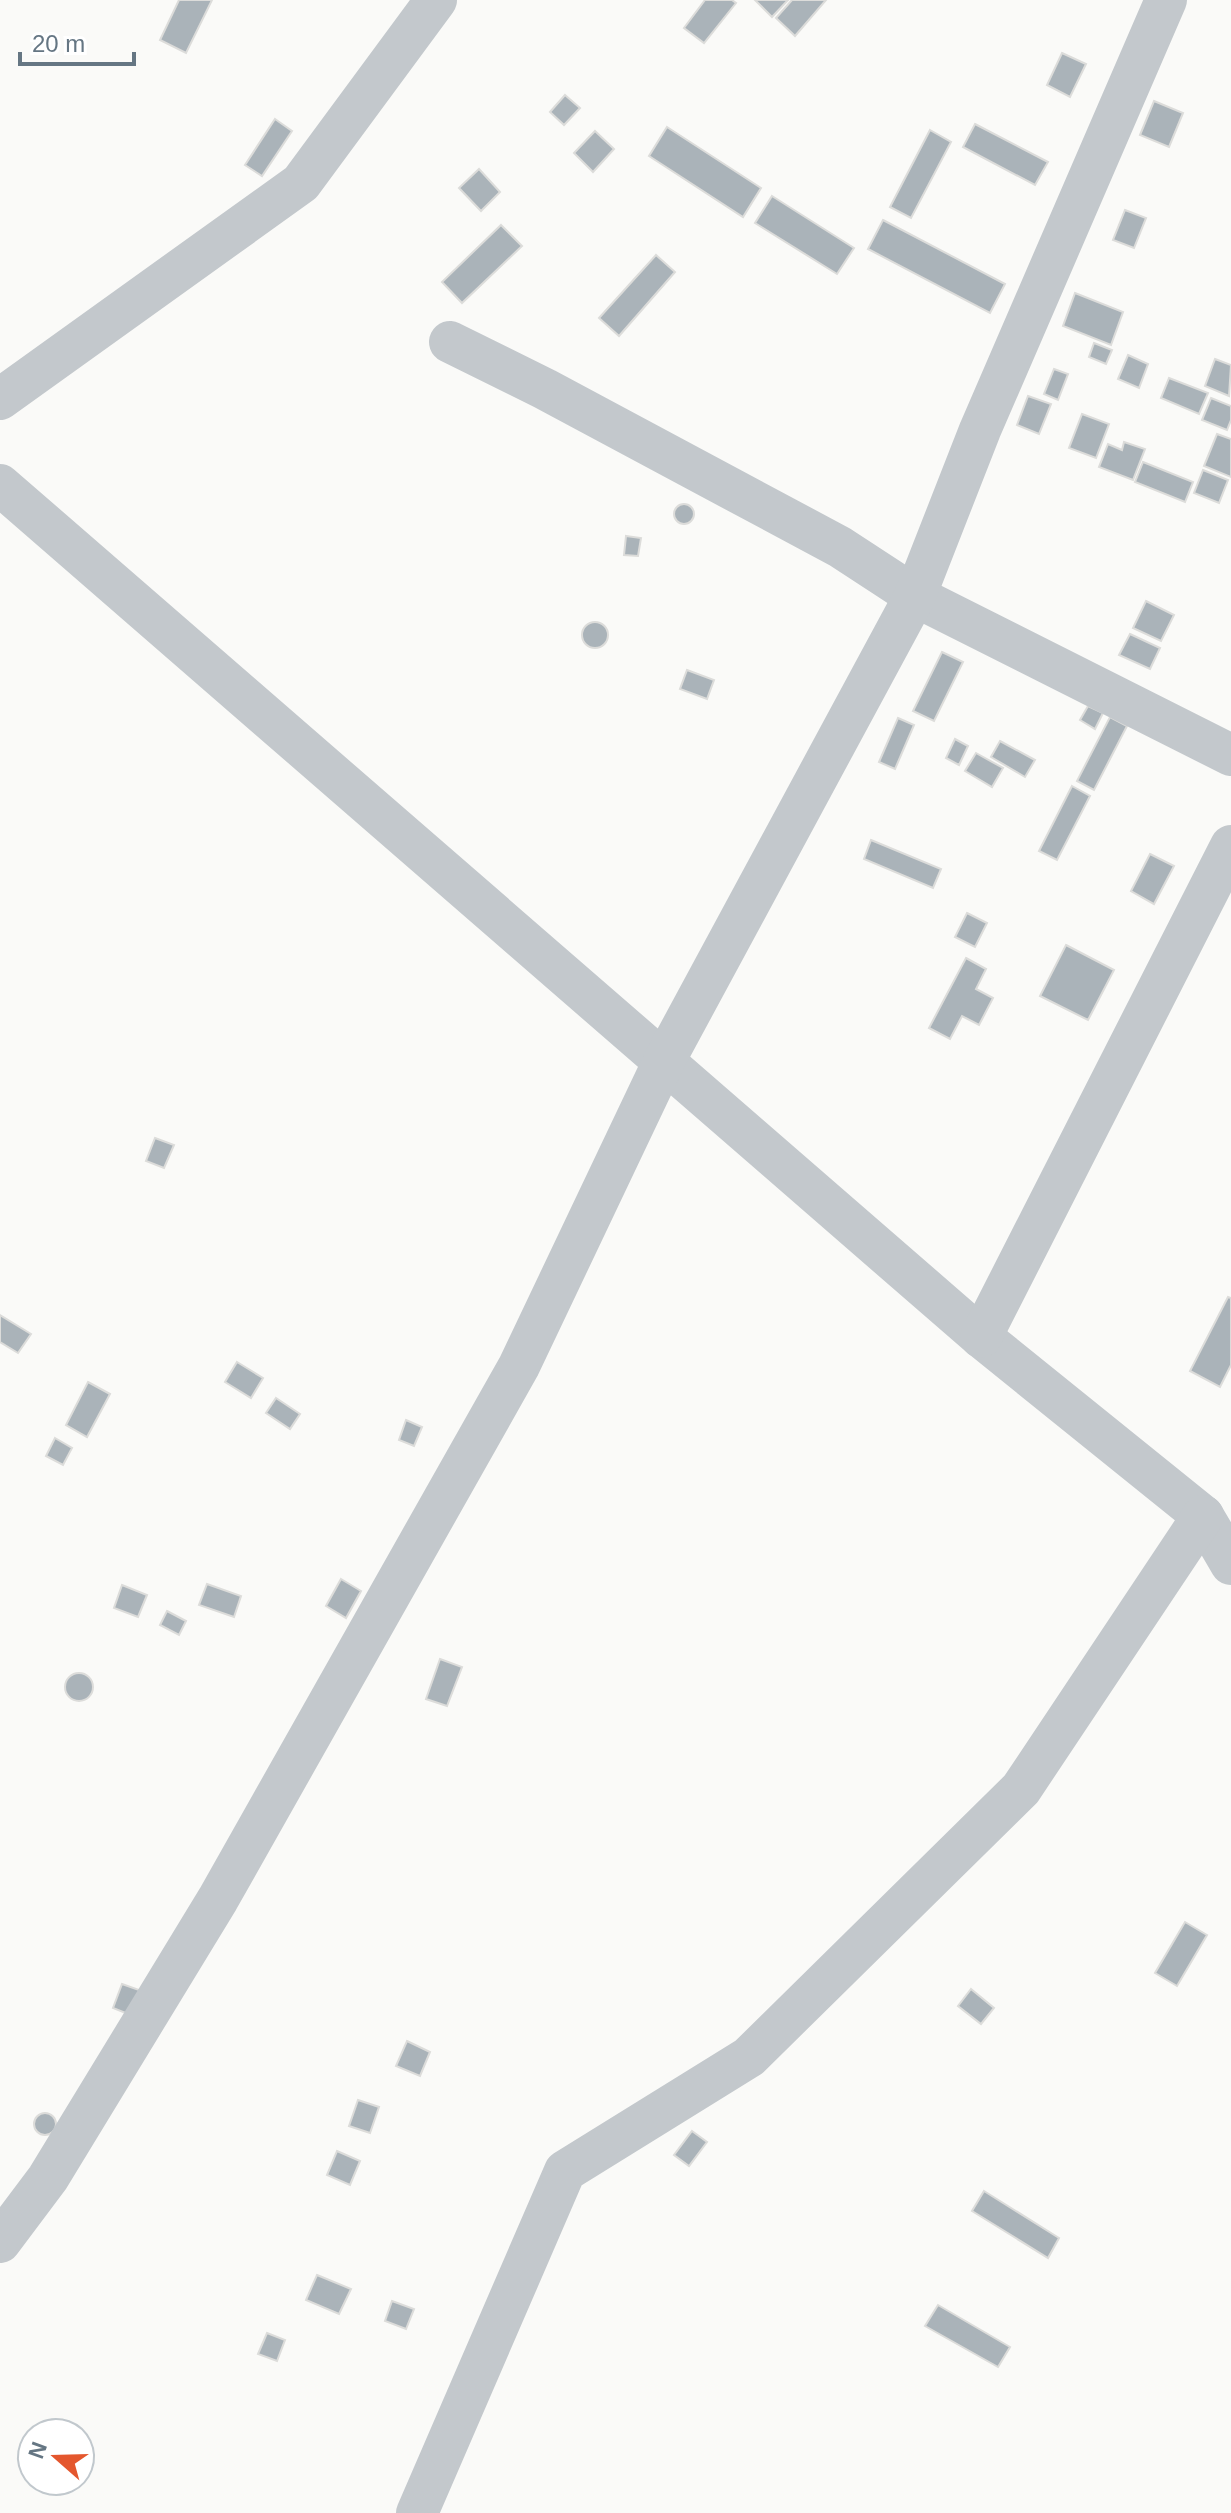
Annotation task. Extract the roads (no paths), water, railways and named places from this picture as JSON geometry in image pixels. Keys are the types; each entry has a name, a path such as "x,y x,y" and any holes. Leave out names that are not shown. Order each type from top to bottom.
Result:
{"street":[{"path":"0,399 301,183 436,0"},
{"path":"0,2242 48,2178 218,1899 511,1380 664,1061 915,596 980,430 1166,0"},
{"path":"450,342 545,389 840,547 915,596 1231,755"},
{"path":"0,485 981,1337 1203,1516 1231,1564"},
{"path":"981,1337 1231,846"},
{"path":"417,2513 565,2171 749,2057 1021,1789 1203,1516"}]}
